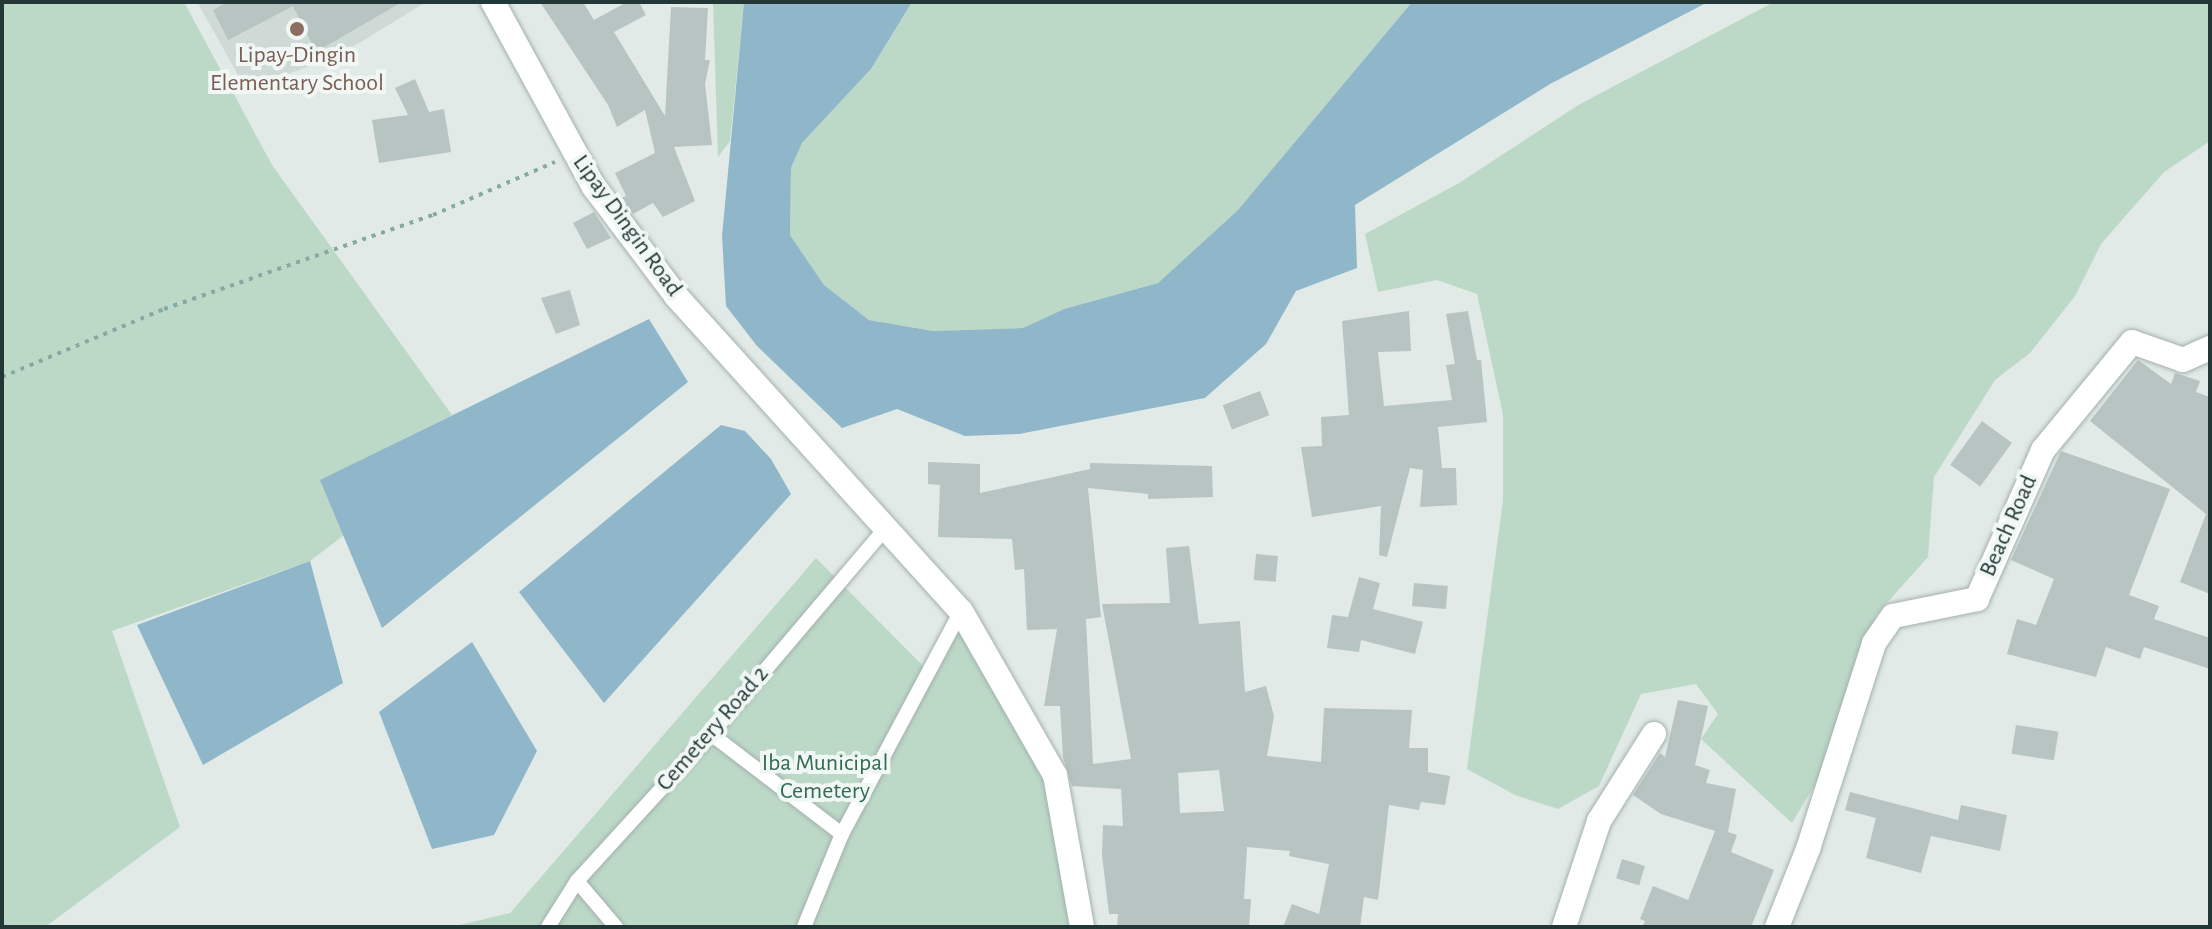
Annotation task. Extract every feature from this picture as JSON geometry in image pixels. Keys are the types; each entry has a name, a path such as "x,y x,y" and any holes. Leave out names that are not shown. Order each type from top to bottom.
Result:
{"street":[{"name":"Lipay Dingin Road","path":"493,2 574,154 667,284 729,357 961,611"},
{"name":"Beach Road","path":"1777,927 1808,849 1874,643 1893,616 1977,599 2043,450 2132,342 2183,360 2210,348"},
{"path":"961,611 1055,775 1082,927"},
{"path":"1564,927 1599,821 1654,734"}],"lane":[{"name":"Cemetery Road 2","path":"548,927 577,881 711,734 886,528"},
{"path":"804,927 842,834 961,611"},
{"path":"711,734 842,834"},
{"path":"577,881 616,927"}],"path":[{"path":"2,377 164,309 433,215 574,154"}],"shaded area":[{"name":"Lipay-Dingin Elementary School","path":"197,2 426,2 338,56 246,89"}],"green space":[{"path":"2,2 184,2 272,165 452,415 321,480 344,535 310,561 112,631 180,827 45,927 2,927"},
{"path":"713,2 744,2 730,141 718,157"},
{"path":"912,2 1412,2 1238,210 1158,283 1064,309 1023,328 933,331 869,320 824,285 790,235 791,168 802,143 871,69"},
{"path":"1774,2 2210,2 2210,141 2164,172 2101,244 2075,296 2030,353 1995,380 1934,477 1928,557 1876,615 1832,756 1792,823 1701,739 1718,714 1696,684 1641,694 1599,786 1558,809 1515,795 1467,769 1503,500 1503,415 1477,294 1437,280 1378,292 1365,234 1459,183 1580,104"},
{"name":"Iba Municipal Cemetery","path":"816,558 930,673 958,623 1050,784 1075,927 451,927 510,913"}],"water":[{"path":"744,2 912,2 871,69 802,143 791,168 790,235 824,285 869,320 933,331 1023,328 1064,309 1158,283 1238,210 1412,2 1708,2 1550,84 1355,205 1357,268 1296,291 1266,344 1205,398 1019,434 965,436 897,409 842,428 757,346 726,306 722,236"},
{"path":"649,319 688,382 382,628 320,480"},
{"path":"721,425 745,431 771,459 791,494 604,703 519,592"},
{"path":"310,561 343,683 203,765 137,625"},
{"path":"472,642 537,751 494,835 432,849 379,712"}],"building":[{"path":"227,2 402,2 316,52 293,6 228,40 213,10"},
{"path":"540,2 583,2 594,20 627,2 639,2 646,15 614,32 665,116 671,7 708,8 705,60 710,60 705,84 712,145 674,147 695,201 663,217 653,203 633,214 621,198 626,196 615,173 655,153 645,110 617,127 608,105"},
{"path":"415,79 429,112 444,109 451,152 379,163 372,120 408,115 395,88"},
{"path":"594,212 611,238 587,249 573,223"},
{"path":"570,290 580,325 556,334 541,298"},
{"path":"1409,311 1411,351 1378,352 1384,406 1452,400 1446,365 1455,364 1446,314 1468,311 1477,360 1481,360 1487,422 1438,427 1442,468 1456,468 1457,505 1420,507 1423,470 1410,468 1387,557 1379,555 1381,506 1312,517 1301,447 1322,446 1321,417 1349,415 1342,321"},
{"path":"2138,360 2171,384 2175,373 2200,381 2196,392 2210,397 2210,594 2180,582 2206,514 2090,421"},
{"path":"1260,391 1269,415 1232,430 1223,405"},
{"path":"1982,421 2012,443 1980,486 1950,465"},
{"path":"2061,451 2170,489 2129,595 2159,606 2154,619 2210,638 2210,669 2144,647 2140,659 2106,647 2096,677 2007,654 2017,619 2036,625 2054,579 2011,560"},
{"path":"928,462 980,464 980,493 1090,469 1090,463 1212,466 1213,497 1148,499 1148,494 1088,488 1101,617 1086,619 1093,764 1131,759 1102,604 1170,603 1166,548 1189,546 1199,624 1240,621 1245,692 1266,686 1274,716 1267,756 1321,762 1324,708 1412,710 1409,748 1428,748 1428,772 1450,776 1445,805 1421,802 1419,810 1389,805 1378,900 1364,897 1360,927 1283,927 1292,904 1319,914 1329,864 1289,856 1290,851 1247,847 1244,899 1251,899 1249,927 1117,927 1118,914 1109,914 1102,855 1103,825 1123,826 1121,789 1072,786 1063,757 1060,706 1044,706 1057,629 1027,630 1024,569 1015,570 1012,539 938,537 940,485 928,484","holes":["1219,770 1224,811 1180,813 1178,773"]},
{"path":"1256,554 1278,556 1276,582 1254,580"},
{"path":"1359,577 1380,583 1373,609 1423,622 1415,654 1361,640 1359,652 1327,648 1332,615 1348,617"},
{"path":"1414,583 1448,586 1446,609 1412,606"},
{"path":"1678,700 1708,706 1695,765 1710,770 1706,783 1736,789 1728,832 1737,835 1731,852 1774,870 1751,927 1642,927 1645,921 1640,919 1653,886 1688,900 1715,831 1661,814 1633,795 1660,753 1665,757"},
{"path":"2016,725 2058,732 2054,760 2011,754"},
{"path":"1850,792 1958,820 1961,805 2007,815 2000,851 1931,836 1921,873 1866,858 1876,818 1845,810"},
{"path":"1622,859 1645,866 1639,885 1616,878"}],"place":[{"name":"Lipay-Dingin Elementary School","path":"297,29"}]}
